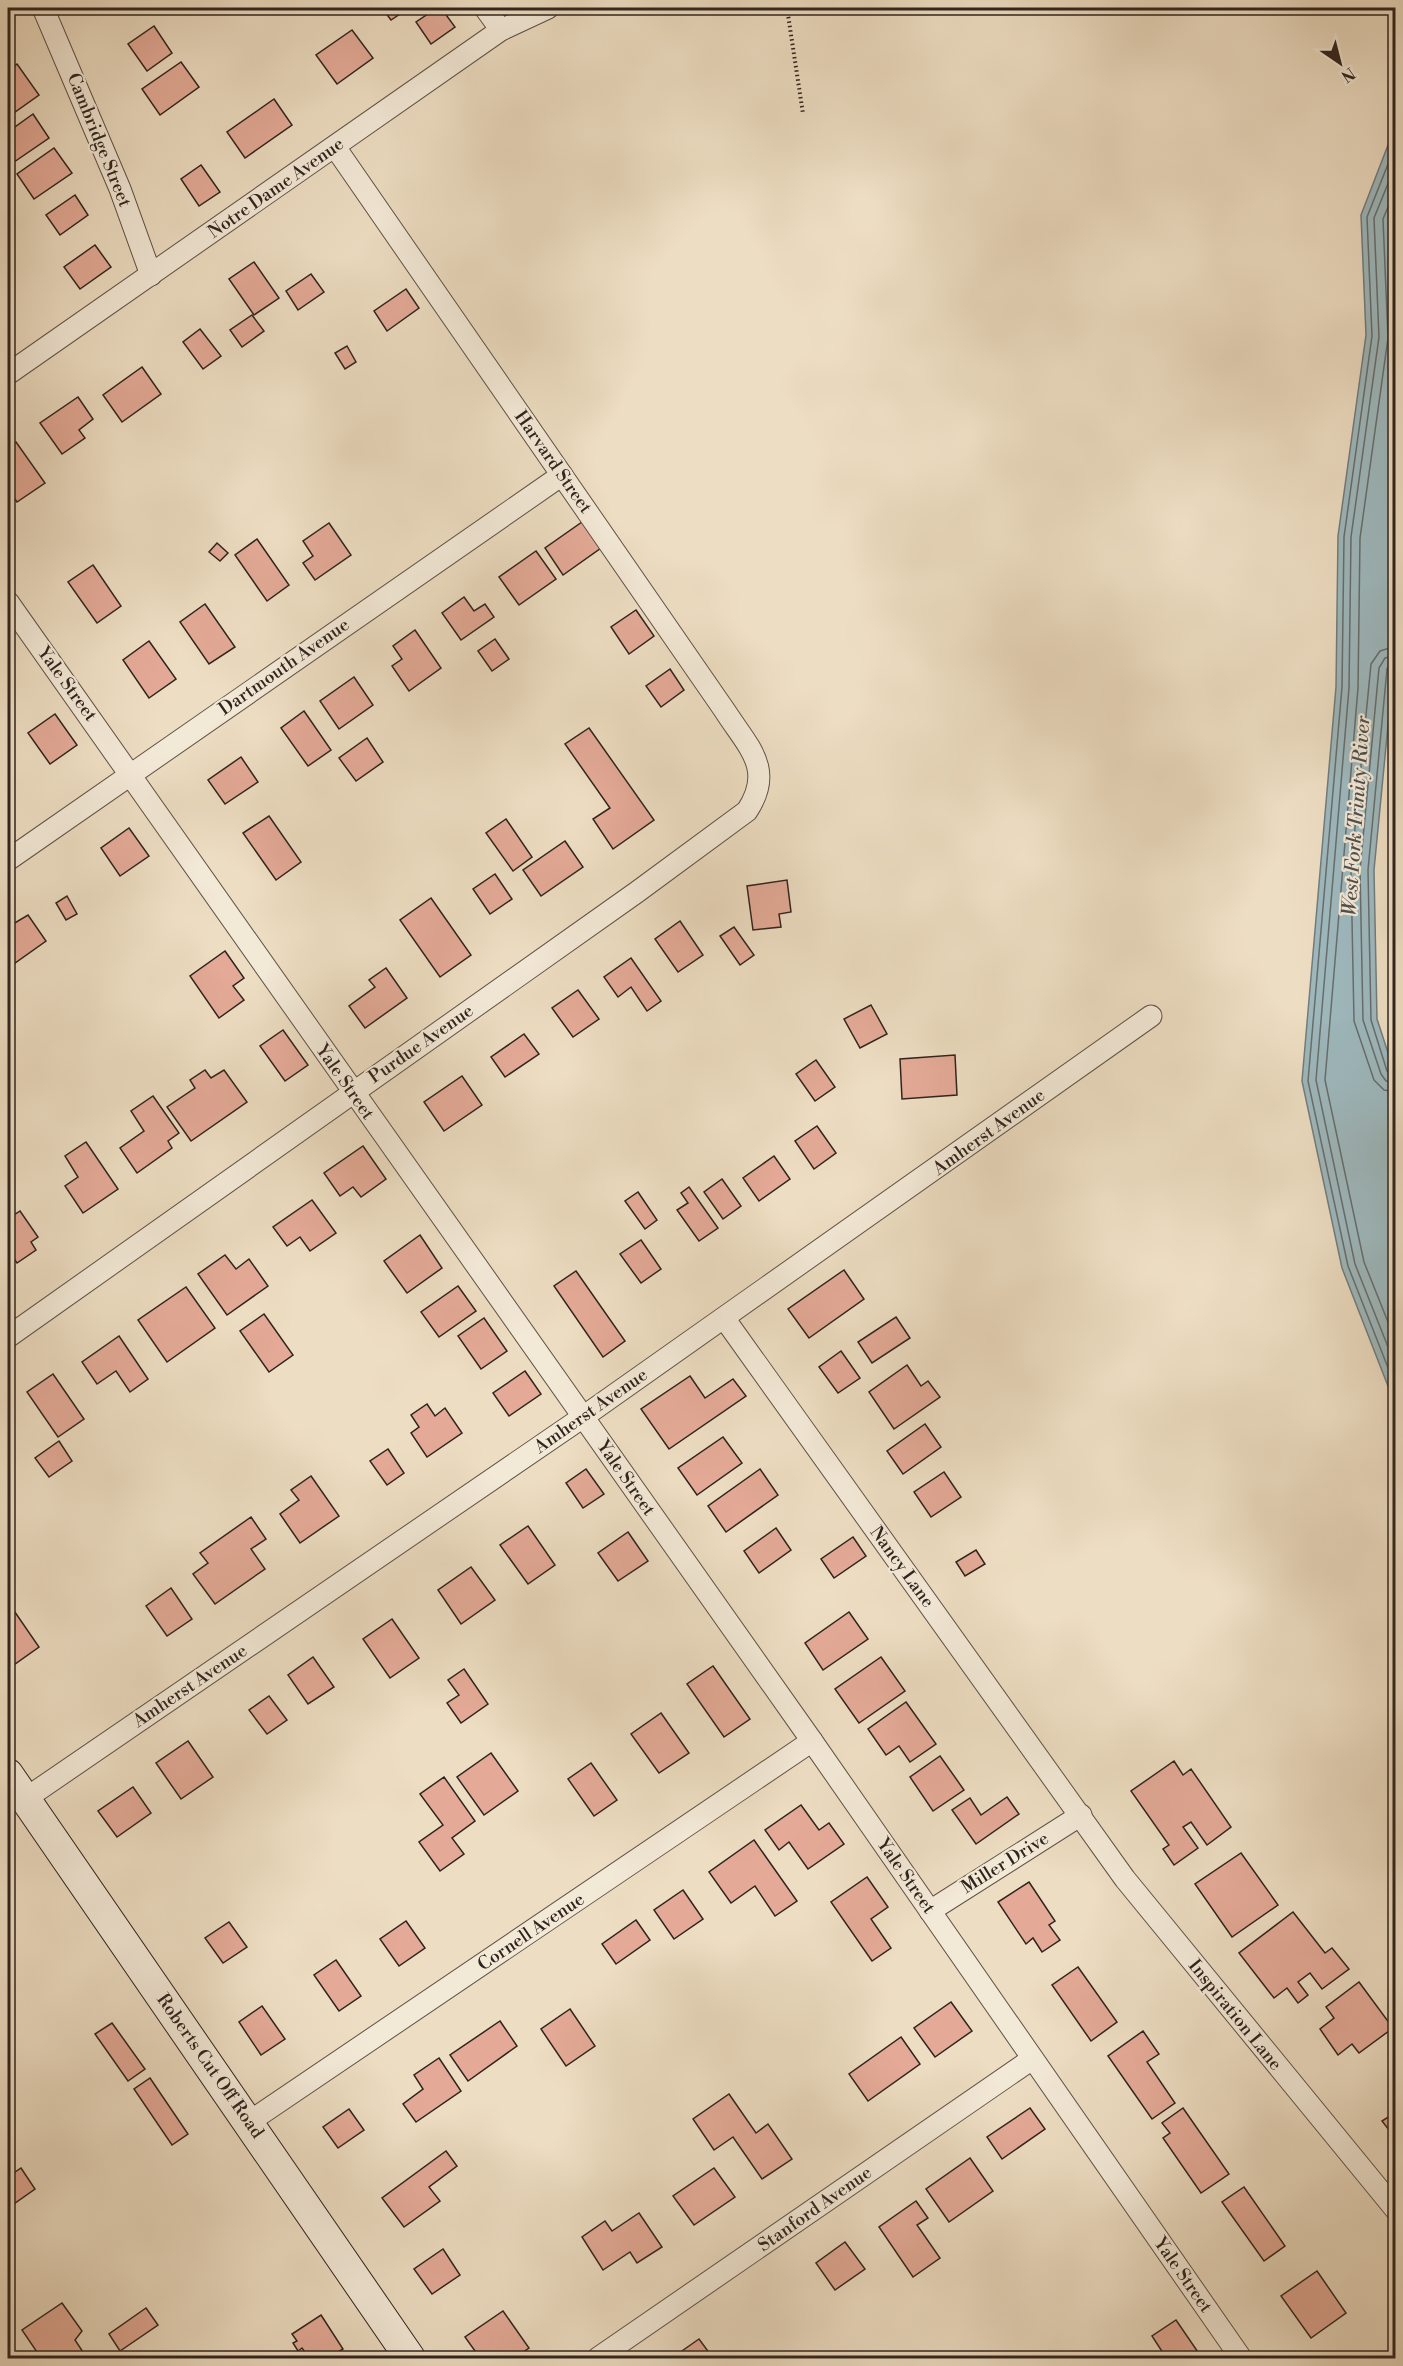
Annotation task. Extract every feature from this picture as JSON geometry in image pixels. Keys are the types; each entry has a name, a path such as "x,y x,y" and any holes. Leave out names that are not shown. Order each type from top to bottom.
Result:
{"street":[{"name":"Cambridge Street","path":"43,8 120,189 151,275"},
{"path":"485,8 501,30"},
{"name":"Notre Dame Avenue","path":"8,374 501,30 548,8"},
{"name":"Harvard Street","path":"335,147 725,711 760,767 760,781"},
{"name":"Dartmouth Avenue","path":"8,860 562,475"},
{"name":"Yale Street","path":"8,602 131,774 352,1093 812,1741 1241,2358"},
{"name":"Purdue Avenue","path":"8,1337 747,811 758,795 760,781"},
{"name":"Amherst Avenue","path":"25,1799 583,1417 1151,1016"},
{"name":"Nancy Lane","path":"724,1318 1081,1815"},
{"name":"Cornell Avenue","path":"249,2122 812,1741"},
{"name":"Roberts Cut Off Road","path":"8,1774 410,2358"},
{"name":"Miller Drive","path":"930,1911 1081,1815"},
{"name":"Inspiration Lane","path":"1081,1815 1125,1879 1395,2210"},
{"name":"Stanford Avenue","path":"598,2358 1032,2058"}],"path":[{"path":"787,8 803,114"}],"water":[{"name":"West Fork Trinity River","path":"1395,127 1396,643 1374,870 1377,1019 1396,1077 1395,1404 1342,1268 1302,1081 1336,687 1338,536 1366,335 1361,215"}],"building":[{"path":"382,8 409,8 391,20"},
{"path":"437,8 441,8 455,27 431,44 416,22"},
{"path":"154,26 172,53 147,71 128,44"},
{"path":"352,30 373,58 337,84 316,55"},
{"path":"181,62 199,87 160,115 142,89"},
{"path":"17,64 39,95 8,117 8,71"},
{"path":"274,99 292,125 245,158 227,132"},
{"path":"33,114 49,138 14,162 8,153 8,132"},
{"path":"54,148 72,173 34,199 17,174"},
{"path":"201,165 220,192 199,206 181,179"},
{"path":"75,195 88,215 60,235 46,215"},
{"path":"95,245 111,267 80,289 64,267"},
{"path":"254,262 279,298 254,315 229,279"},
{"path":"311,274 324,292 298,310 286,291"},
{"path":"406,289 419,308 387,331 374,311"},
{"path":"252,315 264,331 242,347 230,330"},
{"path":"200,329 221,356 203,369 183,342"},
{"path":"347,346 356,362 345,369 335,353"},
{"path":"142,367 161,394 122,422 103,395"},
{"path":"78,397 93,419 79,430 85,438 62,454 40,423"},
{"path":"16,442 45,483 17,502 8,489 8,448"},
{"path":"582,522 601,548 563,575 545,548"},
{"path":"329,523 351,555 315,580 303,563 313,556 303,541"},
{"path":"257,539 289,585 267,601 235,555"},
{"path":"217,543 228,553 220,561 209,552"},
{"path":"536,551 556,579 519,605 499,577"},
{"path":"93,565 121,606 97,623 68,582"},
{"path":"464,597 474,611 485,604 494,617 461,640 442,613"},
{"path":"205,604 235,647 209,664 180,622"},
{"path":"636,610 654,636 629,654 611,627"},
{"path":"415,630 441,668 409,691 392,666 402,659 393,646"},
{"path":"495,639 509,659 492,671 478,651"},
{"path":"149,641 176,679 149,698 123,660"},
{"path":"670,669 684,690 661,707 646,686"},
{"path":"354,677 373,705 339,729 320,701"},
{"path":"304,711 331,750 308,766 281,728"},
{"path":"55,714 77,745 50,764 28,733"},
{"path":"589,728 654,820 613,849 593,819 610,808 565,744"},
{"path":"367,738 383,762 356,781 339,758"},
{"path":"241,757 258,782 225,804 208,780"},
{"path":"269,816 301,862 276,880 243,833"},
{"path":"506,819 532,857 513,871 486,833"},
{"path":"129,828 149,856 120,876 101,848"},
{"path":"565,841 583,867 541,896 523,870"},
{"path":"495,874 512,899 490,914 473,889"},
{"path":"787,880 791,912 779,914 781,927 753,930 747,886"},
{"path":"67,896 77,914 66,920 56,903"},
{"path":"431,898 471,955 440,977 400,920"},
{"path":"28,915 46,941 8,968 8,927"},
{"path":"680,921 703,955 678,972 655,939"},
{"path":"734,927 754,955 740,965 720,936"},
{"path":"225,951 244,978 233,986 244,1000 219,1018 190,976"},
{"path":"631,958 661,1001 647,1011 631,987 618,997 604,977"},
{"path":"386,968 407,998 365,1028 349,1006 375,987 369,980"},
{"path":"578,990 599,1019 573,1037 552,1008"},
{"path":"871,1005 887,1034 860,1048 844,1019"},
{"path":"283,1030 308,1065 285,1081 260,1046"},
{"path":"524,1034 539,1054 505,1077 491,1057"},
{"path":"955,1055 957,1095 902,1099 900,1059"},
{"path":"816,1060 835,1087 815,1101 796,1074"},
{"path":"205,1070 211,1078 224,1070 247,1102 191,1141 167,1107 195,1088 190,1080"},
{"path":"462,1076 482,1105 444,1131 424,1102"},
{"path":"153,1096 179,1133 168,1141 172,1148 137,1173 120,1148 144,1131 131,1111"},
{"path":"817,1126 836,1153 814,1169 795,1141"},
{"path":"86,1142 118,1189 83,1213 65,1186 78,1177 65,1156"},
{"path":"363,1146 386,1179 361,1197 353,1187 340,1196 324,1173"},
{"path":"774,1156 790,1179 759,1201 743,1178"},
{"path":"722,1179 741,1206 723,1219 704,1192"},
{"path":"689,1187 718,1228 699,1241 677,1210 688,1203 681,1193"},
{"path":"638,1192 657,1220 645,1229 625,1201"},
{"path":"312,1200 336,1233 310,1251 300,1237 287,1246 273,1227"},
{"path":"20,1211 38,1237 31,1242 36,1250 17,1263 8,1250 8,1219"},
{"path":"420,1235 442,1268 407,1293 384,1261"},
{"path":"641,1240 661,1269 641,1283 620,1254"},
{"path":"225,1255 236,1269 249,1259 268,1286 227,1315 198,1274"},
{"path":"844,1270 864,1299 809,1338 788,1309"},
{"path":"576,1271 625,1341 603,1357 554,1286"},
{"path":"458,1286 476,1311 439,1337 421,1312"},
{"path":"186,1287 215,1328 167,1362 138,1320"},
{"path":"264,1314 293,1355 269,1372 240,1331"},
{"path":"896,1317 910,1338 872,1363 858,1342"},
{"path":"484,1318 507,1351 481,1369 458,1336"},
{"path":"119,1336 148,1379 130,1392 116,1371 97,1384 82,1362"},
{"path":"841,1351 860,1378 838,1393 819,1367"},
{"path":"907,1365 921,1386 928,1381 940,1397 894,1429 869,1392"},
{"path":"525,1371 541,1394 509,1416 493,1393"},
{"path":"53,1374 84,1419 58,1437 27,1392"},
{"path":"690,1376 705,1398 733,1379 746,1396 669,1449 641,1409"},
{"path":"427,1404 435,1416 445,1408 462,1433 427,1457 411,1433 419,1427 411,1415"},
{"path":"925,1424 941,1447 903,1474 887,1451"},
{"path":"723,1437 742,1463 697,1495 678,1468"},
{"path":"59,1441 72,1461 49,1477 35,1458"},
{"path":"388,1449 404,1473 387,1485 370,1461"},
{"path":"586,1469 604,1494 583,1508 566,1483"},
{"path":"760,1469 778,1495 726,1532 708,1506"},
{"path":"944,1472 961,1497 931,1517 914,1492"},
{"path":"311,1476 339,1516 300,1543 280,1514 299,1500 291,1490"},
{"path":"251,1517 266,1539 251,1549 265,1569 215,1604 193,1574 208,1563 200,1553"},
{"path":"528,1526 555,1565 528,1584 500,1545"},
{"path":"776,1528 791,1550 759,1573 744,1551"},
{"path":"628,1532 648,1561 618,1581 598,1553"},
{"path":"853,1537 866,1556 834,1578 821,1559"},
{"path":"976,1550 985,1564 965,1576 956,1562"},
{"path":"471,1567 495,1600 461,1624 438,1590"},
{"path":"171,1588 192,1619 167,1636 146,1606"},
{"path":"8,1602 39,1647 8,1669"},
{"path":"849,1612 868,1639 823,1670 805,1643"},
{"path":"392,1619 419,1658 390,1678 363,1639"},
{"path":"313,1657 334,1687 308,1704 288,1675"},
{"path":"881,1657 905,1691 859,1723 835,1689"},
{"path":"713,1666 750,1719 724,1737 687,1684"},
{"path":"464,1669 488,1704 461,1723 447,1703 459,1695 448,1680"},
{"path":"269,1696 287,1720 267,1734 249,1710"},
{"path":"906,1702 936,1744 910,1762 899,1746 886,1755 868,1729"},
{"path":"661,1713 689,1753 659,1773 631,1734"},
{"path":"188,1741 213,1777 181,1799 156,1763"},
{"path":"491,1753 518,1791 484,1815 457,1777"},
{"path":"940,1756 964,1790 933,1811 910,1777"},
{"path":"1174,1761 1183,1775 1191,1769 1231,1827 1207,1845 1191,1822 1183,1827 1198,1848 1174,1865 1163,1849 1169,1845 1131,1791"},
{"path":"591,1763 617,1800 594,1816 568,1779"},
{"path":"444,1777 475,1821 452,1838 464,1854 440,1871 419,1842 443,1825 420,1794"},
{"path":"133,1787 151,1813 117,1837 98,1811"},
{"path":"1007,1797 1019,1814 976,1844 952,1810 970,1798 981,1815"},
{"path":"801,1805 819,1830 829,1823 844,1844 808,1869 789,1842 779,1850 765,1830"},
{"path":"754,1840 797,1901 775,1916 755,1886 731,1903 709,1872"},
{"path":"1241,1853 1278,1905 1232,1937 1195,1884"},
{"path":"867,1877 888,1907 871,1919 891,1948 872,1961 831,1902"},
{"path":"1029,1882 1055,1921 1049,1925 1060,1940 1042,1952 1033,1938 1026,1944 998,1902"},
{"path":"683,1890 703,1919 674,1939 654,1910"},
{"path":"1293,1912 1325,1953 1332,1948 1349,1969 1322,1989 1310,1973 1298,1982 1308,1995 1298,2003 1287,1988 1274,1998 1239,1953"},
{"path":"636,1920 650,1940 616,1964 602,1944"},
{"path":"406,1921 425,1948 399,1966 380,1939"},
{"path":"229,1922 247,1947 223,1963 205,1938"},
{"path":"336,1960 361,1996 339,2011 314,1975"},
{"path":"1078,1967 1117,2022 1091,2041 1052,1985"},
{"path":"1359,1982 1393,2028 1359,2053 1352,2044 1338,2055 1320,2029 1334,2018 1326,2007"},
{"path":"951,2002 972,2031 935,2057 914,2028"},
{"path":"262,2006 285,2039 261,2055 239,2022"},
{"path":"570,2009 595,2046 566,2066 541,2029"},
{"path":"500,2021 517,2046 468,2081 450,2055"},
{"path":"112,2023 145,2069 128,2081 95,2034"},
{"path":"1143,2031 1159,2054 1147,2062 1175,2103 1152,2119 1108,2056"},
{"path":"901,2037 920,2064 868,2101 849,2074"},
{"path":"439,2058 461,2091 416,2122 403,2104 423,2089 414,2075"},
{"path":"150,2078 188,2134 172,2145 134,2089"},
{"path":"729,2094 756,2133 768,2124 792,2159 762,2179 733,2137 714,2150 693,2119"},
{"path":"1030,2108 1045,2129 1002,2159 987,2137"},
{"path":"1183,2108 1229,2174 1201,2193 1163,2138 1170,2133 1162,2123"},
{"path":"349,2109 364,2130 338,2148 323,2127"},
{"path":"1396,2112 1396,2139 1382,2121"},
{"path":"446,2151 457,2166 429,2187 440,2201 404,2227 382,2198"},
{"path":"970,2158 993,2191 949,2222 926,2189"},
{"path":"21,2168 35,2189 8,2208 8,2177"},
{"path":"714,2168 735,2197 694,2225 673,2196"},
{"path":"1244,2187 1285,2246 1264,2261 1222,2202"},
{"path":"916,2201 928,2218 917,2225 940,2258 913,2277 879,2227"},
{"path":"639,2213 662,2247 637,2263 630,2252 603,2270 582,2237 605,2221 612,2231"},
{"path":"845,2242 865,2269 835,2290 816,2263"},
{"path":"443,2249 460,2275 432,2294 414,2269"},
{"path":"1317,2271 1346,2313 1311,2338 1281,2296"},
{"path":"62,2303 82,2331 75,2340 87,2358 41,2358 22,2330"},
{"path":"146,2308 158,2325 120,2351 109,2334"},
{"path":"503,2311 529,2348 514,2358 480,2358 465,2337"},
{"path":"321,2315 343,2349 328,2358 309,2358 302,2348 298,2351 293,2343 297,2341 292,2334"},
{"path":"1176,2320 1200,2355 1195,2358 1161,2358 1165,2356 1152,2336"},
{"path":"699,2339 713,2358 672,2358"}]}
